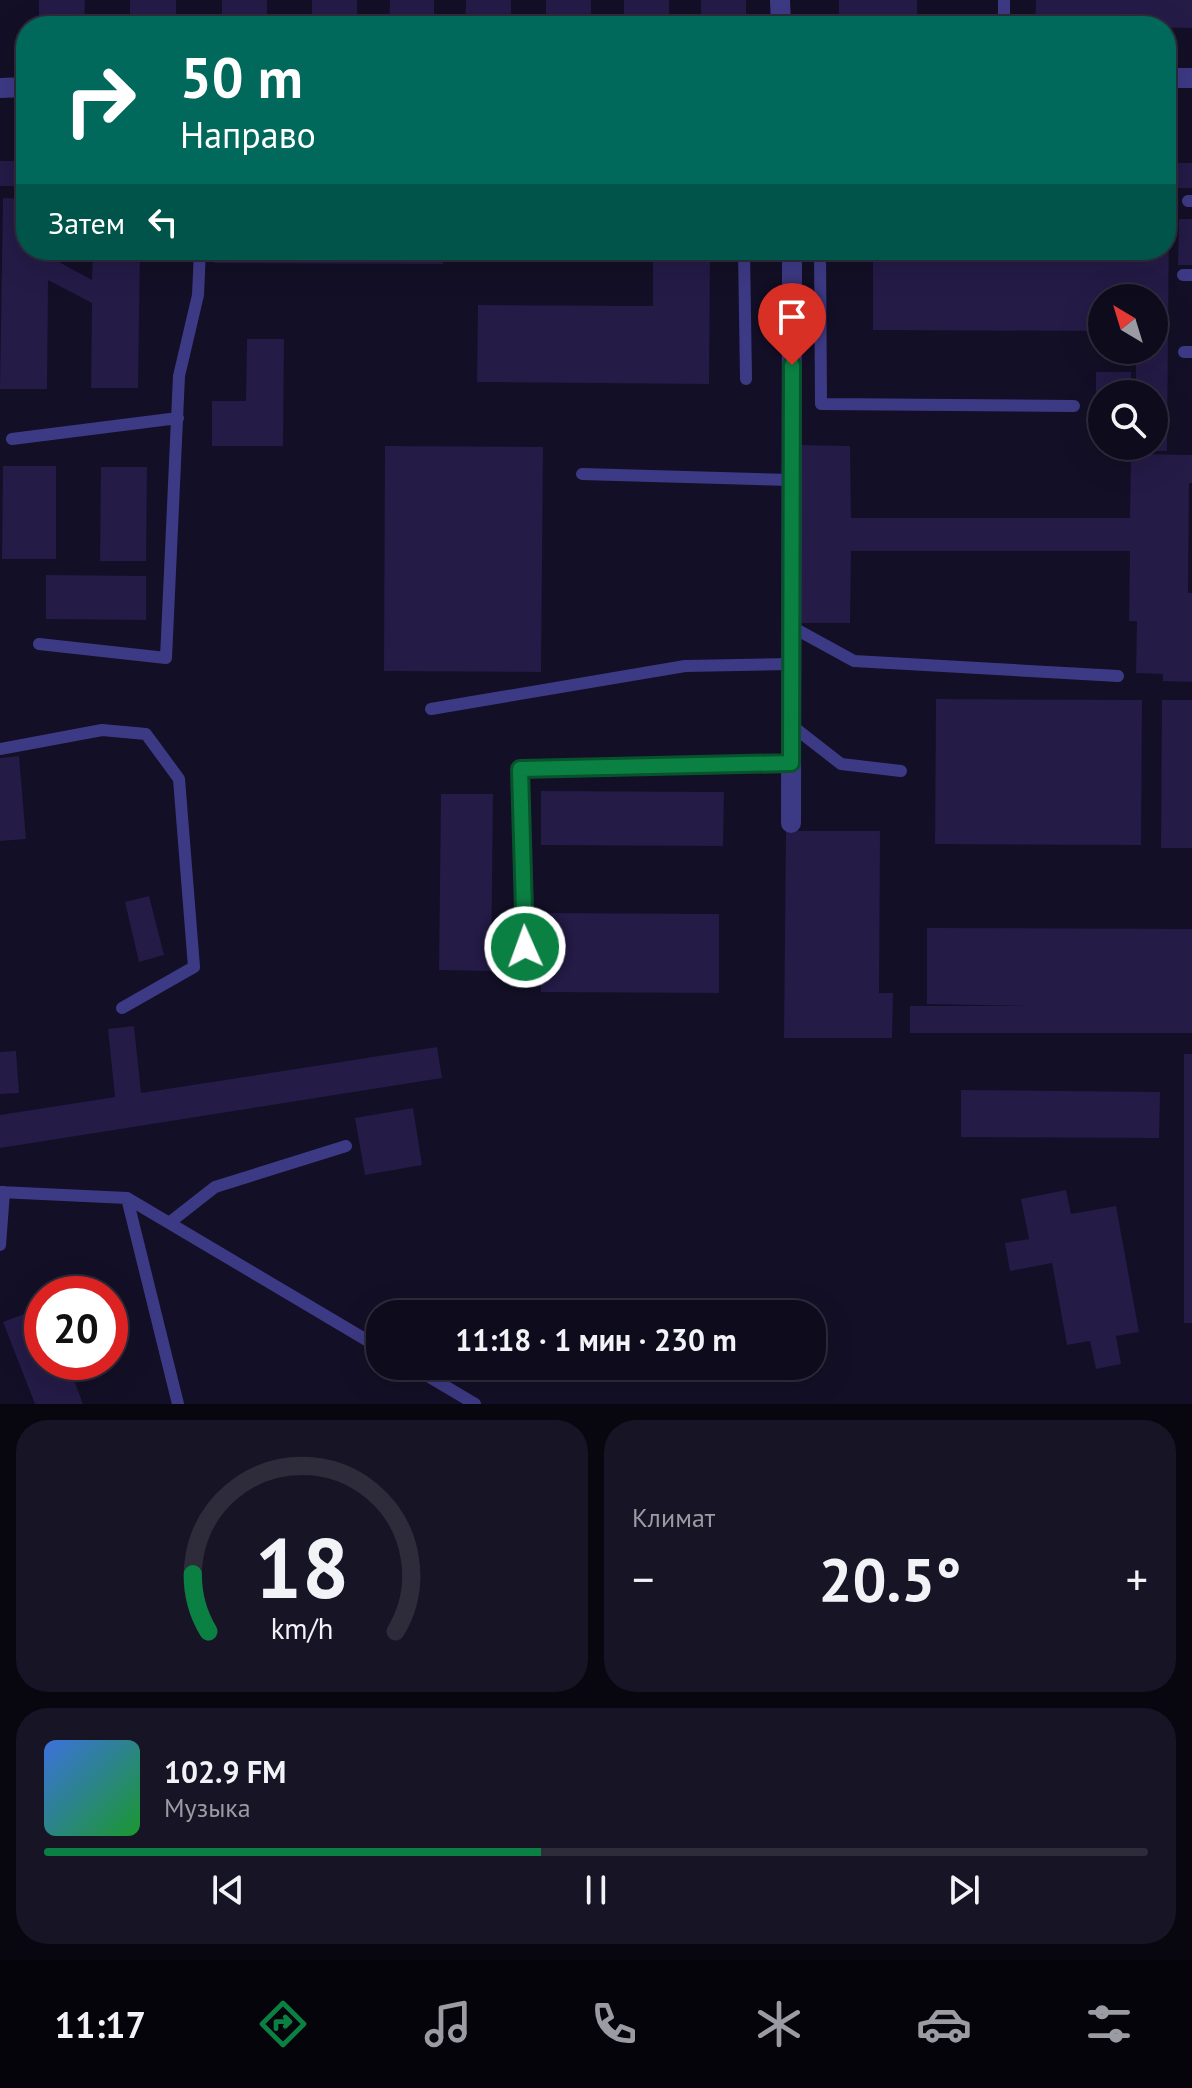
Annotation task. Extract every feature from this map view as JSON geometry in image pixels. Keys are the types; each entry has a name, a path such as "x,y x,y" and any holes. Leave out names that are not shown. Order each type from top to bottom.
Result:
{"street":[{"path":"791,823 792,260"}],"lane":[{"path":"39,644 166,658 179,376 198,295 200,260"},
{"path":"744,260 746,379"},
{"path":"820,260 821,404 1074,406"},
{"path":"12,439 178,418"},
{"path":"582,474 792,480"},
{"path":"792,627 854,661 1118,676"},
{"path":"431,709 685,666 791,664"},
{"path":"791,725 841,764 901,771"},
{"path":"0,749 102,730 146,734 179,779 194,967 122,1008"},
{"path":"525,947 520,769 791,763"},
{"path":"169,1223 215,1187 346,1146"},
{"path":"0,1245 2,1192 127,1198 366,1340"},
{"path":"127,1198 178,1404"},
{"path":"435,1380 475,1404"}],"building":[{"path":"39,0 85,0 84,16 39,16"},
{"path":"130,0 176,0 176,16 130,16"},
{"path":"222,0 267,0 267,16 222,16"},
{"path":"312,0 357,0 357,16 312,16"},
{"path":"390,0 434,0 434,16 389,16"},
{"path":"466,0 511,0 511,16 465,16"},
{"path":"546,0 591,0 591,16 546,16"},
{"path":"624,0 669,0 669,16 624,16"},
{"path":"701,0 746,0 746,16 701,16"},
{"path":"839,0 917,0 917,16 839,16"},
{"path":"1036,0 1192,0 1192,28 1176,28 1176,16 1035,16"},
{"path":"0,161 16,161 16,186 0,186"},
{"path":"1176,163 1192,163 1192,188 1176,188"},
{"path":"3,198 16,199 16,260 55,260 92,280 93,260 140,260 138,388 91,388 92,303 48,280 47,389 0,389"},
{"path":"1179,219 1192,219 1192,265 1178,265"},
{"path":"214,260 443,260 443,264 214,263"},
{"path":"653,260 710,260 709,384 477,382 478,305 653,306"},
{"path":"873,260 1169,260 1168,335 1168,284 1088,284 1088,331 873,330"},
{"path":"247,339 284,339 283,446 212,446 212,401 246,401"},
{"path":"1136,364 1168,364 1168,380 1136,380"},
{"path":"1096,372 1131,372 1131,380 1096,380"},
{"path":"800,445 850,446 851,518 1130,518 1131,460 1168,460 1168,455 1192,455 1188,593 1192,593 1192,682 1163,681 1163,674 1136,673 1137,621 1129,621 1130,551 851,551 850,623 799,623"},
{"path":"385,446 543,447 541,672 384,671"},
{"path":"3,466 56,466 56,559 2,559"},
{"path":"101,467 147,467 146,561 100,561"},
{"path":"46,575 146,576 146,620 46,619"},
{"path":"936,699 1142,700 1141,845 935,844"},
{"path":"1162,700 1192,700 1192,848 1161,848"},
{"path":"19,756 26,839 0,841 0,758"},
{"path":"541,791 724,792 723,846 541,845"},
{"path":"441,794 493,794 491,971 439,970"},
{"path":"786,831 880,831 879,993 893,993 892,1038 784,1038"},
{"path":"149,896 164,955 139,962 125,902"},
{"path":"541,913 719,914 719,993 541,992"},
{"path":"927,928 1192,929 1192,1033 910,1033 910,1006 1025,1006 927,1004"},
{"path":"134,1026 141,1093 437,1047 442,1078 0,1148 0,1115 115,1097 108,1029"},
{"path":"16,1051 19,1093 0,1094 0,1052"},
{"path":"1184,1054 1192,1054 1192,1323 1184,1323"},
{"path":"961,1090 1160,1092 1159,1138 961,1137"},
{"path":"413,1108 422,1165 365,1175 355,1118"},
{"path":"1066,1190 1071,1214 1116,1206 1139,1332 1116,1336 1121,1364 1096,1369 1090,1341 1067,1345 1052,1263 1010,1271 1005,1243 1029,1239 1021,1199"},
{"path":"24,1314 24,1376 3,1322"},
{"path":"26,1380 74,1380 83,1404 35,1404"}],"route":[{"path":"525,947 520,769 791,763 792,365"}]}
